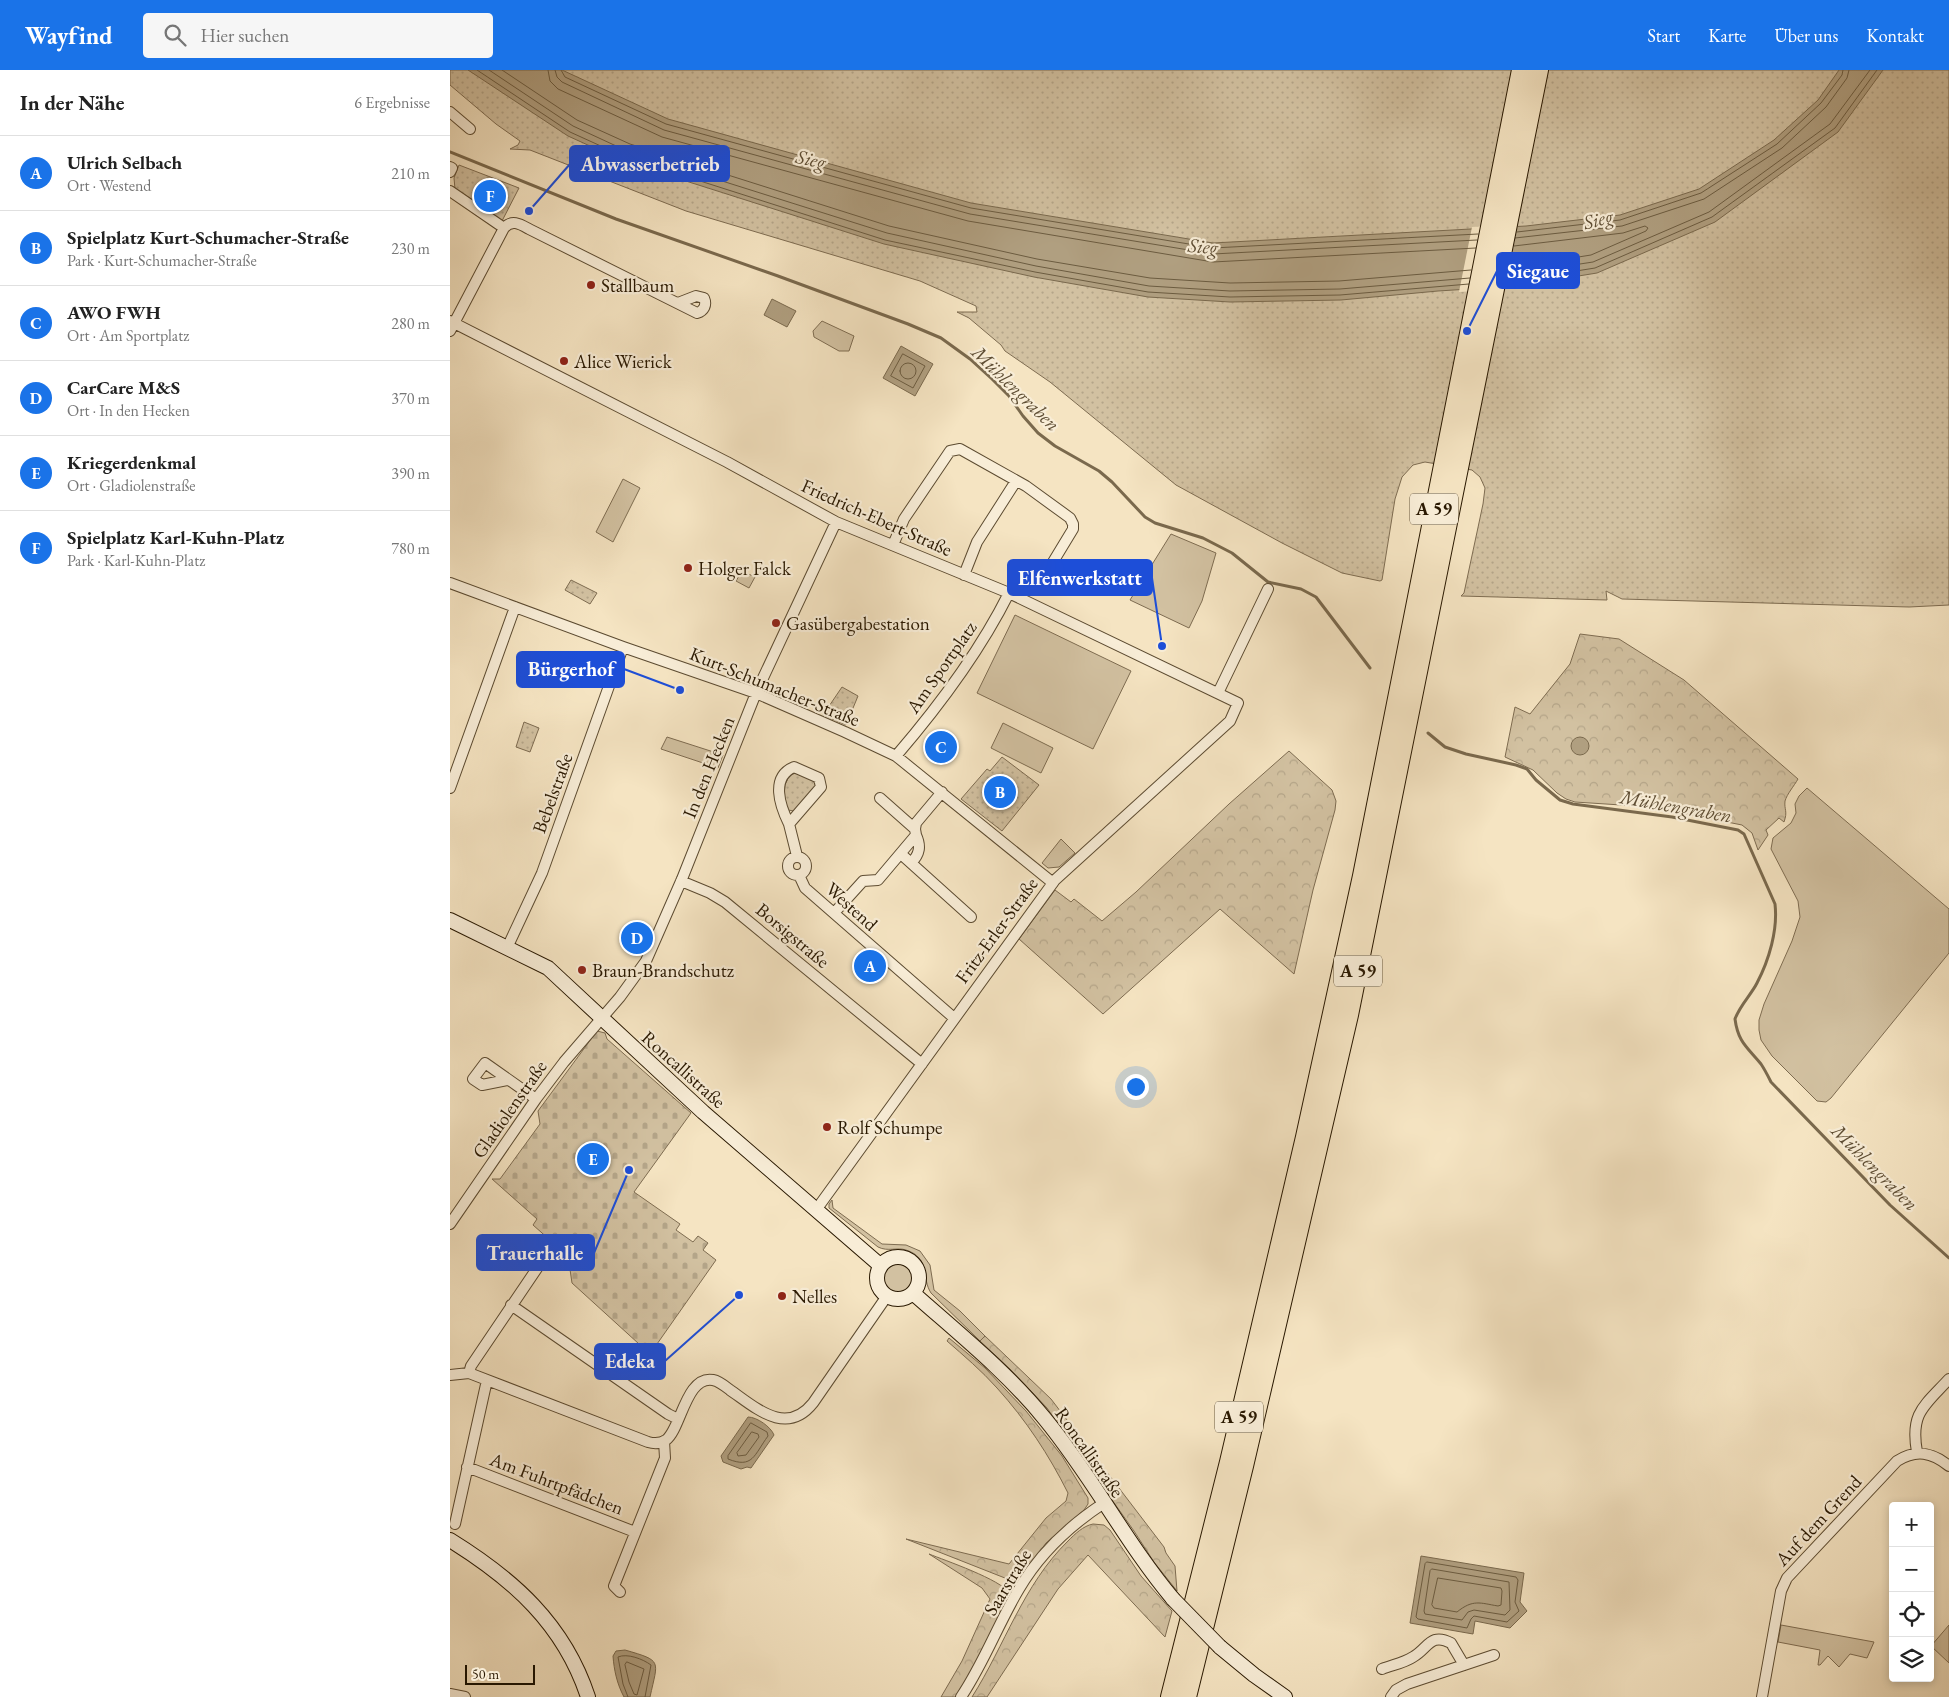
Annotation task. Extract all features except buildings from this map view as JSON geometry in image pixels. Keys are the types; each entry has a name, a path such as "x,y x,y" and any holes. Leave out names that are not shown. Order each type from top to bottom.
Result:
{"highway":[{"name":"A 59","path":"1170,1697 1229,1462 1305,1137 1362,876 1519,70"},
{"name":"A 59","path":"1187,1697 1244,1466 1346,1025 1459,474 1539,70"}],"street":[{"path":"450,112 470,129"},
{"path":"450,191 508,226"},
{"path":"451,325 508,226 518,223 678,303"},
{"name":"Friedrich-Ebert-Straße","path":"451,325 726,462 836,522 1008,593 1238,703"},
{"path":"894,545 904,518 942,461 952,449 963,450 1055,506 1072,521 1073,529 1053,562"},
{"path":"964,575 977,542 1016,481"},
{"name":"In den Hecken","path":"601,1018 620,997 646,961 681,881 756,693 836,522"},
{"name":"Kurt-Schumacher-Straße","path":"450,583 623,647 756,693 896,756 1053,883"},
{"path":"1218,693 1268,589"},
{"name":"Am Sportplatz","path":"896,756 943,700 982,641 1008,593"},
{"path":"450,788 515,607"},
{"name":"Bebelstraße","path":"507,948 539,880 623,647"},
{"name":"Fritz-Erler-Straße","path":"816,1210 866,1138 1053,883 1230,721 1238,703"},
{"path":"794,767 819,778 821,787 789,824 781,808 779,789 784,774 788,769 794,767"},
{"path":"911,862 918,852 920,845 916,832 916,823 942,792"},
{"path":"880,798 916,832"},
{"name":"Westend","path":"789,824 797,856 805,860 806,869 798,875 805,888 954,1018"},
{"path":"834,913 863,881 878,880 901,854 916,832"},
{"path":"901,854 971,917"},
{"name":"Borsigstraße","path":"681,881 710,893 725,902 922,1064"},
{"name":"Roncallistraße","path":"450,920 548,968 702,1112 881,1266"},
{"name":"Gladiolenstraße","path":"450,1224 536,1099 601,1018"},
{"path":"507,1080 536,1099"},
{"path":"468,1373 511,1305 544,1258"},
{"path":"896,1258 904,1258 911,1262 916,1269 918,1277 917,1286 913,1293 900,1299 887,1296 878,1285 877,1278 881,1266 888,1260 896,1258"},
{"name":"Roncallistraße","path":"913,1293 1001,1371 1025,1396 1062,1441 1135,1552 1173,1600 1220,1647 1285,1697"},
{"path":"450,1375 468,1373 648,1442 659,1443 672,1433 682,1407 698,1384 707,1380 719,1382 771,1417 788,1418 802,1413 812,1403 887,1296"},
{"path":"511,1305 668,1414 678,1419"},
{"path":"1949,1379 1917,1417 1914,1431 1917,1452 1924,1452 1935,1456 1949,1466"},
{"name":"Am Fuhrtpfädchen","path":"455,1524 487,1380"},
{"name":"Am Fuhrtpfädchen","path":"620,1592 614,1586 665,1458 664,1441"},
{"name":"Auf dem Grend","path":"1762,1697 1783,1584 1897,1461 1905,1455 1917,1452"},
{"name":"Am Fuhrtpfädchen","path":"467,1467 635,1532"},
{"name":"Saarstraße","path":"962,1697 1018,1590 1040,1558 1065,1531 1104,1503"},
{"path":"450,1540 485,1561 522,1593 540,1613 557,1634 571,1657 588,1697"},
{"path":"1382,1669 1415,1657 1428,1643 1439,1639 1452,1643 1464,1665"},
{"path":"1391,1697 1396,1690 1407,1684 1494,1655"},
{"path":"450,1694 465,1697"}],"green space":[{"path":"450,70 1949,70 1949,605 1909,607 1622,599 1606,591 1607,600 1461,596 1464,593 1485,488 1480,477 1472,470 1425,462 1413,465 1402,477 1395,499 1382,580 1342,573 1282,543 1176,485 1050,382 1005,351 1001,345 969,318 957,312 977,312 976,306 920,281 686,211 530,150 510,149 518,145 520,141 496,124 450,85"},
{"path":"459,165 519,188 502,221 455,189 454,178"},
{"path":"822,321 854,336 849,351 839,351 814,337 813,331"},
{"path":"623,479 640,488 613,542 596,532"},
{"path":"1171,534 1216,553 1202,601 1189,628 1130,600"},
{"path":"742,571 755,577 749,588 736,581"},
{"path":"571,580 597,593 590,604 565,590"},
{"path":"1015,615 1131,671 1093,749 977,693"},
{"path":"1580,634 1619,639 1684,680 1798,779 1785,801 1786,815 1784,822 1779,818 1766,830 1768,835 1758,850 1752,833 1742,825 1652,807 1575,802 1566,799 1533,770 1505,757 1515,707 1530,714 1570,664"},
{"path":"842,687 858,696 846,725 823,715"},
{"path":"524,722 539,728 530,752 516,747"},
{"path":"1003,723 1053,748 1041,773 991,748"},
{"path":"667,737 723,755 718,768 661,749"},
{"path":"1289,751 1332,790 1336,801 1294,974 1220,909 1103,1014 1019,939 1055,890 1071,902 1074,899 1102,921"},
{"path":"1002,757 1039,785 1002,831 961,799 987,769 990,771"},
{"path":"795,773 813,780 816,787 794,811 788,810 782,791 789,776"},
{"path":"1807,788 1949,909 1949,953 1826,1102 1817,1101 1772,1056 1761,1040 1759,1030 1759,1020 1764,1004 1792,941 1800,917 1798,901 1771,849 1773,838 1791,823 1796,813 1795,804 1799,796"},
{"path":"1061,839 1075,853 1059,867 1048,868 1042,863"},
{"path":"597,1031 605,1033 607,1039 691,1113 634,1192 680,1224 676,1230 693,1242 698,1236 708,1243 703,1250 716,1260 650,1354 572,1283 568,1256 533,1225 537,1219 492,1179 500,1179 540,1124 538,1111"},
{"path":"832,1200 833,1208 882,1244 906,1245 920,1251 930,1265 934,1290 960,1311 985,1336 980,1341 931,1293 919,1258 906,1250 878,1247 829,1208"},
{"path":"898,1263 909,1267 913,1278 909,1289 898,1293 887,1289 883,1278 887,1267"},
{"path":"985,1336 1051,1399 1164,1547 1175,1566 1177,1591 1154,1562 1047,1408 980,1341"},
{"path":"949,1338 985,1368 1026,1411 1062,1456 1088,1498 1088,1504 1084,1510 1046,1543 1021,1577 1010,1580 906,1539 1009,1564 1046,1518 1066,1501 1068,1493 1045,1452 1018,1413 985,1375 947,1341"},
{"path":"1093,1524 1104,1525 1110,1530 1141,1576 1172,1611 1165,1637 1088,1555 1058,1589 987,1697 972,1697 1027,1596 1052,1558 1076,1533"},
{"path":"929,1554 996,1582 1009,1593 1008,1599 969,1676 956,1697 941,1697 962,1661 990,1599 982,1588"},
{"path":"1781,1625 1874,1642 1867,1658 1850,1654 1839,1667 1828,1656 1818,1665 1820,1650 1778,1642"},
{"path":"1949,1625 1949,1663 1934,1649 1934,1642"}],"water":[{"name":"Sieg","path":"468,70 562,70 668,119 971,203 1213,243 1526,226 1620,215 1699,189 1774,140 1818,100 1839,70 1883,70 1838,132 1715,222 1597,273 1517,286 1341,300 1230,302 1148,297 1034,277 884,244 623,161 568,136"},
{"path":"772,299 796,311 787,327 764,315"},
{"path":"901,346 933,364 915,396 883,378"},
{"path":"1580,737 1586,740 1589,746 1586,752 1580,755 1574,752 1571,746 1574,740"},
{"path":"748,1417 763,1423 774,1435 751,1468 741,1469 723,1462 721,1456"},
{"path":"1421,1556 1524,1573 1520,1602 1527,1611 1510,1628 1475,1621 1473,1634 1410,1623"},
{"path":"625,1650 646,1657 655,1664 655,1676 650,1697 624,1697 616,1677 613,1656 616,1651"}],"pier":[{"path":"1518,224 1505,289 1459,292 1472,227"}],"waterway":[{"name":"Mühlengraben","path":"450,152 616,219 778,276 941,338 970,359 992,379 1009,396 1038,433 1055,446 1099,471 1145,517 1155,523 1203,538 1232,553 1268,582 1301,589 1316,597 1370,668"},
{"name":"Mühlengraben","path":"1428,733 1445,747 1527,769 1536,780 1560,800 1573,804 1672,817 1738,830 1744,834 1775,904 1776,914 1772,945 1765,965 1757,983 1735,1019 1738,1033 1747,1048 1761,1064 1771,1082 1890,1205 1949,1258"}],"place":[{"name":"Spielplatz Karl-Kuhn-Platz","path":"490,196"},
{"name":"Abwasserbetrieb","path":"529,211"},
{"name":"Stallbaum","path":"591,285"},
{"name":"Siegaue","path":"1467,331"},
{"name":"Alice Wierick","path":"564,361"},
{"name":"Holger Falck","path":"688,568"},
{"name":"Gasübergabestation","path":"776,623"},
{"name":"Elfenwerkstatt","path":"1162,646"},
{"name":"Bürgerhof","path":"680,690"},
{"name":"AWO FWH","path":"941,747"},
{"name":"Spielplatz Kurt-Schumacher-Straße","path":"1000,792"},
{"name":"CarCare M&S","path":"637,938"},
{"name":"Ulrich Selbach","path":"870,966"},
{"name":"Braun-Brandschutz","path":"582,970"},
{"name":"Rolf Schumpe","path":"827,1127"},
{"name":"Kriegerdenkmal","path":"593,1159"},
{"name":"Trauerhalle","path":"629,1170"},
{"name":"Edeka","path":"739,1295"},
{"name":"Nelles","path":"782,1296"}]}
